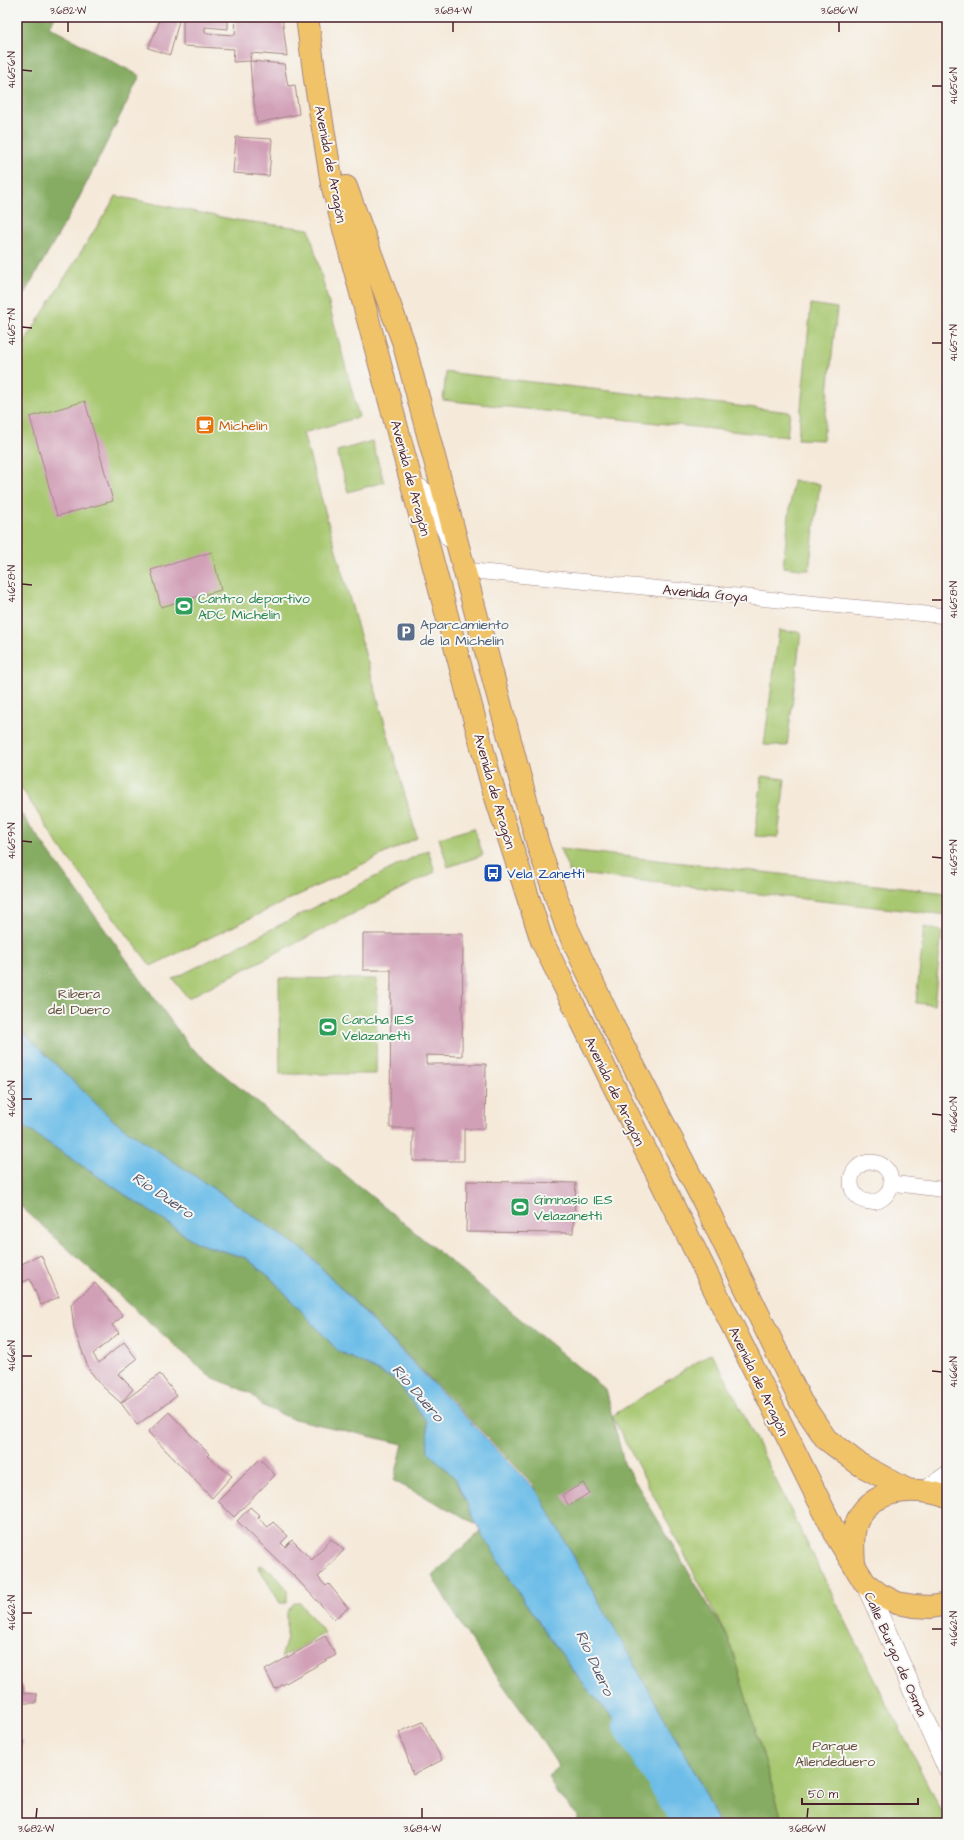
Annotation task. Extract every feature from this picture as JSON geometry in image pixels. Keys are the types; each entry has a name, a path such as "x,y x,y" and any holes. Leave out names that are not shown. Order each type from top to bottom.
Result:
{"highway":[{"name":"Avenida de Aragón","path":"307,17 315,79 332,184 492,785 542,941 827,1518 865,1583"},
{"name":"Avenida de Aragón","path":"315,79 348,192 403,341 463,570 538,845 567,928 612,1024 703,1200 801,1402 826,1438 859,1464 916,1490 947,1497"},
{"path":"854,1564 853,1539 855,1526 861,1513 879,1497 916,1490"},
{"path":"865,1583 897,1603 932,1608 947,1604"}],"street":[{"path":"413,486 420,487 426,491 463,570"},
{"name":"Avenida Goya","path":"463,570 947,616"},
{"path":"891,1183 947,1190"},
{"path":"916,1490 947,1473"},
{"name":"Calle Burgo de Osma","path":"865,1583 947,1768"}],"green space":[{"path":"20,17 55,17 49,27 140,76 76,204 17,306 17,21"},
{"name":"Cantro deportivo ADC Michelin","path":"116,196 236,220 309,229 359,417 303,433 417,838 151,966 59,846 17,781 17,354"},
{"path":"811,304 837,308 823,440 798,439"},
{"path":"446,372 790,412 787,437 443,400"},
{"path":"372,441 384,482 348,492 337,451"},
{"path":"793,481 820,484 809,570 783,567"},
{"path":"779,631 801,632 787,746 764,745"},
{"path":"762,776 785,779 778,837 755,836"},
{"name":"Ribera del Duero","path":"17,808 189,1046 605,1389 624,1463 729,1640 783,1823 719,1823 698,1778 533,1484 305,1251 114,1121 17,1027"},
{"path":"474,828 483,855 448,867 439,838"},
{"path":"560,849 947,893 947,915 570,873"},
{"path":"428,850 435,872 188,998 173,979"},
{"path":"924,927 942,931 934,1005 916,1003"},
{"name":"Cancha IES Velazanetti","path":"279,978 377,979 376,1074 280,1074"},
{"path":"17,1122 197,1243 246,1258 271,1278 338,1351 396,1380 427,1422 428,1452 455,1478 477,1524 394,1481 403,1444 290,1418 261,1405 252,1394 209,1376 17,1203"},
{"name":"Parque Allendeduero","path":"711,1353 725,1377 947,1823 783,1823 729,1640 612,1416"},
{"path":"480,1531 524,1601 580,1680 645,1756 681,1813 685,1823 577,1823 577,1815 557,1794 548,1776 559,1767 531,1724 468,1636 432,1576"},
{"path":"261,1565 275,1575 287,1589 287,1603 280,1603 258,1566"},
{"path":"294,1603 300,1603 325,1633 281,1658 287,1638 287,1612"}],"water":[{"path":"17,1027 114,1121 305,1251 537,1491 698,1778 719,1823 685,1823 681,1813 645,1756 580,1680 524,1601 480,1531 455,1478 428,1452 427,1422 396,1380 338,1351 271,1278 246,1258 197,1243 17,1122"}],"building":[{"path":"159,17 180,17 170,55 148,48 158,26"},
{"path":"183,17 228,17 228,29 205,27 205,33 235,35 236,17 282,17 287,56 251,53 250,61 233,62 234,49 183,46"},
{"path":"250,61 284,64 288,86 295,85 299,114 257,123"},
{"path":"236,137 272,139 269,176 233,173"},
{"path":"85,401 113,501 57,516 30,417"},
{"path":"212,552 221,590 161,607 151,570"},
{"path":"363,934 463,934 462,1056 426,1055 426,1064 486,1064 485,1129 464,1129 464,1161 413,1161 413,1128 390,1128 391,970 363,970"},
{"name":"Gimnasio IES Velazanetti","path":"467,1181 576,1183 573,1233 466,1232"},
{"path":"41,1255 59,1297 41,1305 30,1279 20,1283 17,1275 17,1266"},
{"path":"95,1283 123,1316 112,1325 119,1333 93,1354 99,1363 124,1342 137,1359 118,1374 133,1389 121,1403 103,1387 89,1370 74,1329 71,1304"},
{"path":"160,1374 177,1396 137,1425 121,1403"},
{"path":"169,1412 209,1454 207,1456 232,1476 212,1498 148,1432"},
{"path":"260,1459 275,1475 234,1517 218,1501"},
{"path":"583,1483 589,1493 569,1506 562,1495"},
{"path":"250,1507 260,1516 258,1518 268,1527 273,1522 288,1536 281,1543 285,1547 292,1540 312,1560 331,1539 344,1550 318,1577 326,1586 329,1584 348,1608 334,1619 295,1577 237,1521"},
{"path":"325,1636 336,1655 275,1689 265,1670"},
{"path":"17,1685 23,1685 23,1693 37,1694 36,1703 17,1703"},
{"path":"423,1722 442,1760 413,1775 399,1732"},
{"path":"17,1739 23,1741 20,1753 17,1752"}],"waterway":[{"name":"Río Duero","path":"627,1726 681,1813 685,1823"}],"place":[{"name":"Michelin","path":"205,425"},
{"name":"Cantro deportivo ADC Michelin","path":"184,606"},
{"name":"Aparcamiento de la Michelín","path":"406,632"},
{"name":"Vela Zanetti","path":"493,873"},
{"name":"Cancha IES Velazanetti","path":"328,1027"},
{"name":"Gimnasio IES Velazanetti","path":"520,1207"}]}
